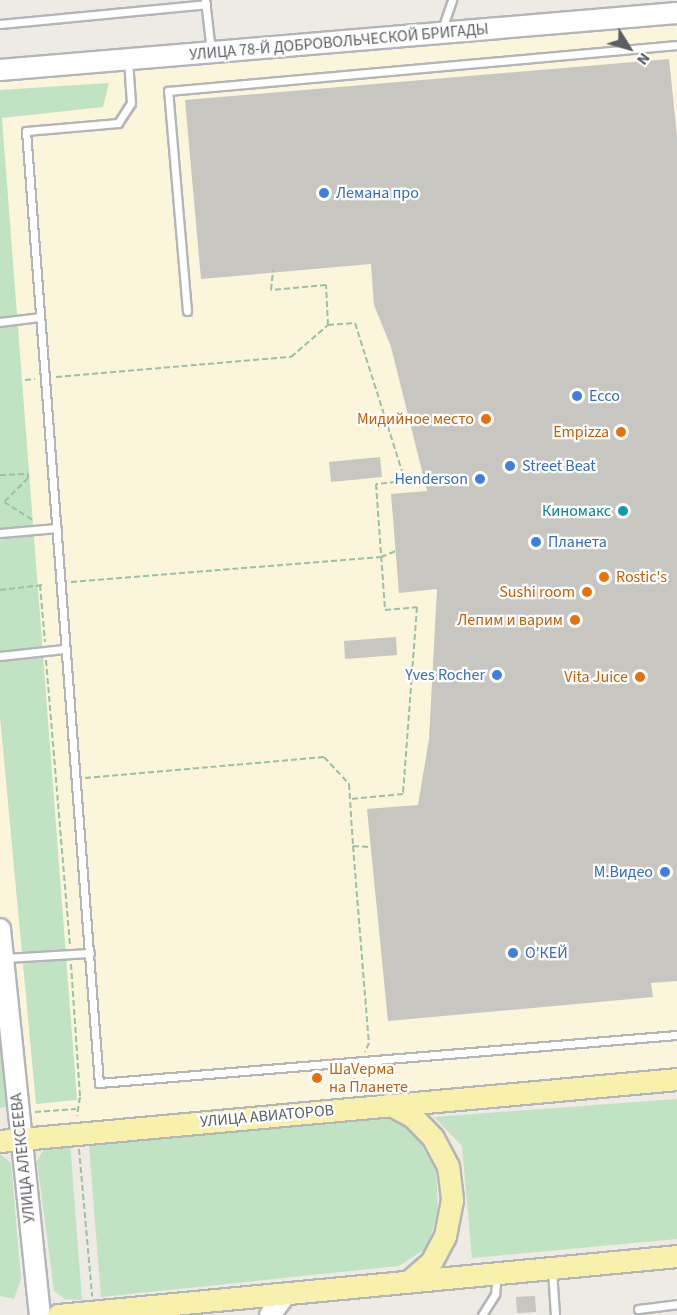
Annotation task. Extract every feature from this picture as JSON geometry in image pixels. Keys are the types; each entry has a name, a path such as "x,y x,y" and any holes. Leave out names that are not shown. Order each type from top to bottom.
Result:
{"main road":[{"name":"УЛИЦА АВИАТОРОВ","path":"0,1141 677,1079"},
{"path":"389,1104 412,1116 433,1138 448,1166 452,1200 445,1236 431,1263 408,1282"},
{"path":"58,1315 677,1256"}],"street":[{"name":"УЛИЦА 78-Й ДОБРОВОЛЬЧЕСКОЙ БРИГАДЫ","path":"0,70 677,13"},
{"name":"УЛИЦА АЛЕКСЕЕВА","path":"0,929 40,1315"},
{"path":"270,1315 285,1295"}],"lane":[{"path":"440,34 452,0"},
{"path":"0,24 205,2 211,53"},
{"path":"188,311 168,91 677,45"},
{"path":"128,59 131,103 118,123 26,131 99,1083 171,1074 361,1063 677,1035"},
{"path":"0,322 40,317"},
{"path":"0,533 57,528"},
{"path":"0,656 64,649"},
{"path":"3,958 90,953"},
{"path":"552,1267 555,1315"},
{"path":"482,1315 495,1294 497,1273"},
{"path":"638,1309 677,1304"}],"path":[{"path":"273,272 271,290 326,285 328,325"},
{"path":"25,380 291,357 328,325 356,323 405,482 376,484 385,610 417,607 403,794 350,799"},
{"path":"0,475 28,474 28,478 4,502 32,520 56,518"},
{"path":"66,582 381,557 396,551"},
{"path":"0,590 41,585 71,955 80,1097 76,1109 77,1116"},
{"path":"77,778 324,757 350,784 369,1043 361,1063 354,1069 354,1084"},
{"path":"353,846 371,847"},
{"path":"34,1112 76,1109"},
{"path":"79,1142 92,1299"}],"shaded area":[{"path":"677,13 677,1079 22,1139 0,929 0,70"}],"green space":[{"path":"109,83 103,107 2,118 77,1100 36,1104 0,717 0,90"},
{"path":"0,1027 7,1107 0,1108"},
{"path":"677,1099 677,1239 472,1258 462,1146 434,1117"},
{"path":"390,1117 400,1121 416,1137 436,1170 438,1210 428,1247 399,1266 101,1297 89,1146"},
{"path":"70,1143 82,1300 65,1299 54,1291 37,1161 46,1145"},
{"path":"0,1154 11,1163 21,1279 14,1299 0,1296"}],"building":[{"name":"Планета","path":"669,59 677,136 677,981 651,983 653,997 388,1021 367,809 418,805 429,739 437,589 399,593 391,494 427,491 391,347 374,305 371,264 201,279 185,100"},
{"path":"380,457 382,477 331,482 329,462"},
{"path":"396,637 397,655 345,659 344,641"},
{"path":"535,1296 536,1312 517,1313 516,1297"}],"place":[{"name":"Лемана про","path":"324,193"},
{"name":"Ecco","path":"577,396"},
{"name":"Мидийное место","path":"486,419"},
{"name":"Empizza","path":"621,432"},
{"name":"Street Beat","path":"510,466"},
{"name":"Henderson","path":"480,479"},
{"name":"Киномакс","path":"623,511"},
{"name":"Планета","path":"536,542"},
{"name":"Rostic's","path":"604,577"},
{"name":"Sushi room","path":"587,592"},
{"name":"Лепим и варим","path":"575,620"},
{"name":"Yves Rocher","path":"497,675"},
{"name":"Vita Juice","path":"640,677"},
{"name":"М.Видео","path":"665,872"},
{"name":"О’КЕЙ","path":"513,953"},
{"name":"ШаVерма на Планете","path":"317,1078"}]}
